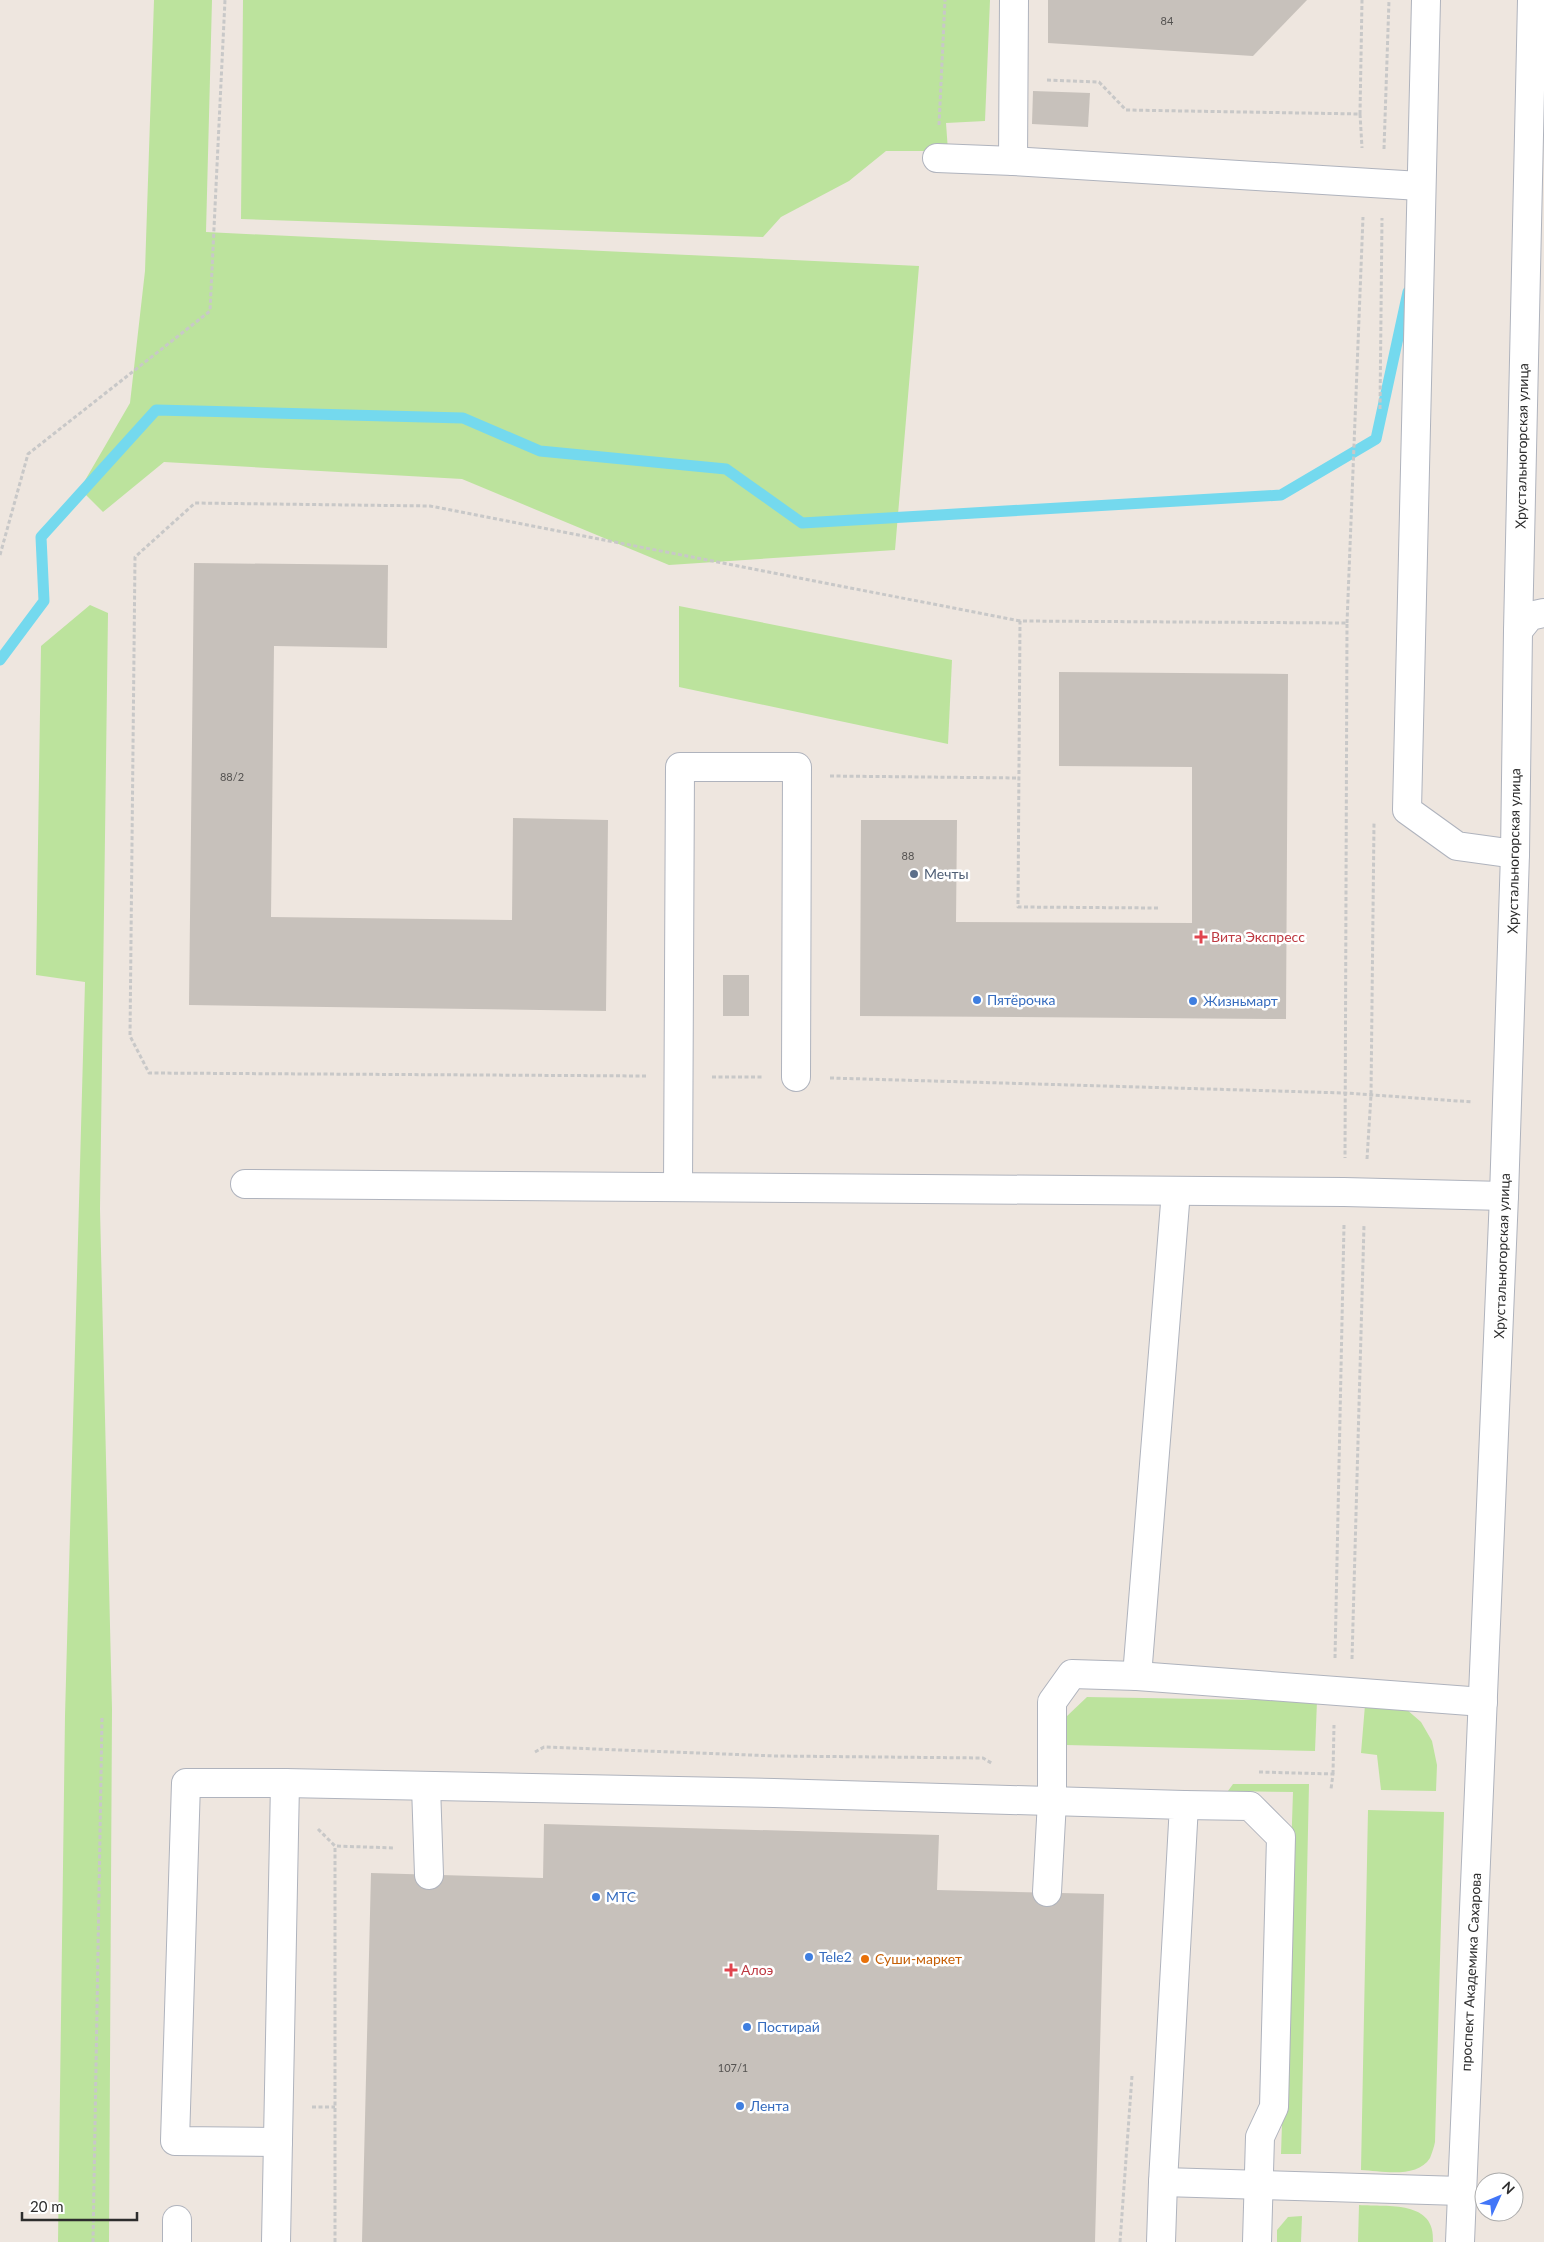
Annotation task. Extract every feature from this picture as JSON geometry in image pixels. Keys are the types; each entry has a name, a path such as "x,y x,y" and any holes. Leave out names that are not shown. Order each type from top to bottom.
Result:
{"street":[{"path":"1014,0 1014,161"},
{"path":"1426,0 1420,186 1407,810 1457,846 1515,854"},
{"name":"Хрустальногорская улица","path":"1483,1702 1504,1196 1515,854 1532,0"},
{"path":"937,158 1420,186"},
{"path":"1526,281 1539,298 1544,300"},
{"path":"1518,631 1530,616 1544,613"},
{"path":"678,1187 680,767 797,767 796,1077"},
{"path":"245,1184 1176,1190 1504,1196"},
{"path":"1137,1676 1176,1190"},
{"path":"1047,1892 1052,1801 1052,1702 1072,1674 1137,1676 1483,1702"},
{"name":"проспект Академика Сахарова","path":"1460,2242 1483,1702"},
{"path":"276,2242 285,1782"},
{"path":"278,2142 175,2141 186,1783 285,1782 1250,1806 1281,1837 1274,2107 1260,2137 1257,2242"},
{"path":"426,1786 429,1875"},
{"path":"1161,2242 1184,1805"},
{"path":"1163,2182 1461,2191"}],"path":[{"path":"0,555 28,454 210,311 225,0"},
{"path":"937,158 945,0"},
{"path":"1362,0 1360,114 1373,183 1380,412"},
{"path":"1333,1774 1343,1691 1355,1192 1345,1093 1347,623 1373,183 1389,0"},
{"path":"1043,80 1098,82 1126,110 1360,114"},
{"path":"1347,623 1020,621 430,506 195,503 135,557 130,1036 149,1073 796,1077 1345,1093 1507,1105"},
{"path":"1020,621 1018,907 1158,908"},
{"path":"825,776 1019,778"},
{"path":"1343,1691 1355,1192 1371,1095 1374,818"},
{"path":"93,2242 102,1718"},
{"path":"335,1846 335,2242"}],"green space":[{"path":"154,0 212,0 206,232 919,266 895,550 669,565 462,479 164,462 103,512 80,489 130,403 145,271"},
{"path":"243,0 990,0 985,121 946,123 948,151 886,151 849,181 781,217 763,237 241,219"},
{"path":"90,605 108,613 100,1209 112,1709 109,2242 58,2242 65,1716 85,982 36,975 41,646"},
{"path":"679,606 952,660 948,744 679,687"},
{"path":"1087,1697 1317,1701 1315,1751 1066,1745 1066,1717"},
{"path":"1365,1705 1406,1709 1421,1722 1432,1741 1437,1765 1436,1791 1381,1790 1377,1755 1361,1753"},
{"path":"1233,1784 1309,1784 1301,2154 1281,2154 1293,1792 1228,1791"},
{"path":"1368,1810 1444,1812 1435,2142 1430,2158 1424,2165 1417,2169 1398,2172 1361,2170"},
{"path":"1359,2205 1408,2208 1419,2212 1427,2219 1432,2228 1433,2242 1358,2242"},
{"path":"1302,2216 1301,2242 1277,2242 1277,2230 1288,2217"}],"building":[{"path":"1048,0 1307,0 1253,56 1048,43"},
{"path":"1033,91 1090,93 1088,127 1032,124"},
{"path":"194,563 388,565 387,648 274,646 271,917 512,920 513,818 608,820 606,1011 189,1005"},
{"path":"1059,672 1288,674 1286,1019 860,1016 861,820 957,820 956,922 1192,923 1192,767 1059,766"},
{"path":"723,975 749,975 749,1016 723,1016"},
{"path":"544,1824 939,1835 937,1890 1104,1894 1095,2242 362,2242 371,1873 543,1878"}],"waterway":[{"path":"0,660 44,601 41,537 156,410 463,418 540,451 726,469 802,523 1281,495 1376,439 1408,292"}],"place":[{"name":"Мечты","path":"914,874"},
{"name":"Вита Экспресс","path":"1201,937"},
{"name":"Пятёрочка","path":"977,1000"},
{"name":"Жизньмарт","path":"1193,1001"},
{"name":"МТС","path":"596,1897"},
{"name":"Tele2","path":"809,1957"},
{"name":"Суши-маркет","path":"865,1959"},
{"name":"Алоэ","path":"731,1970"},
{"name":"Постирай","path":"747,2027"},
{"name":"Лента","path":"740,2106"}]}
